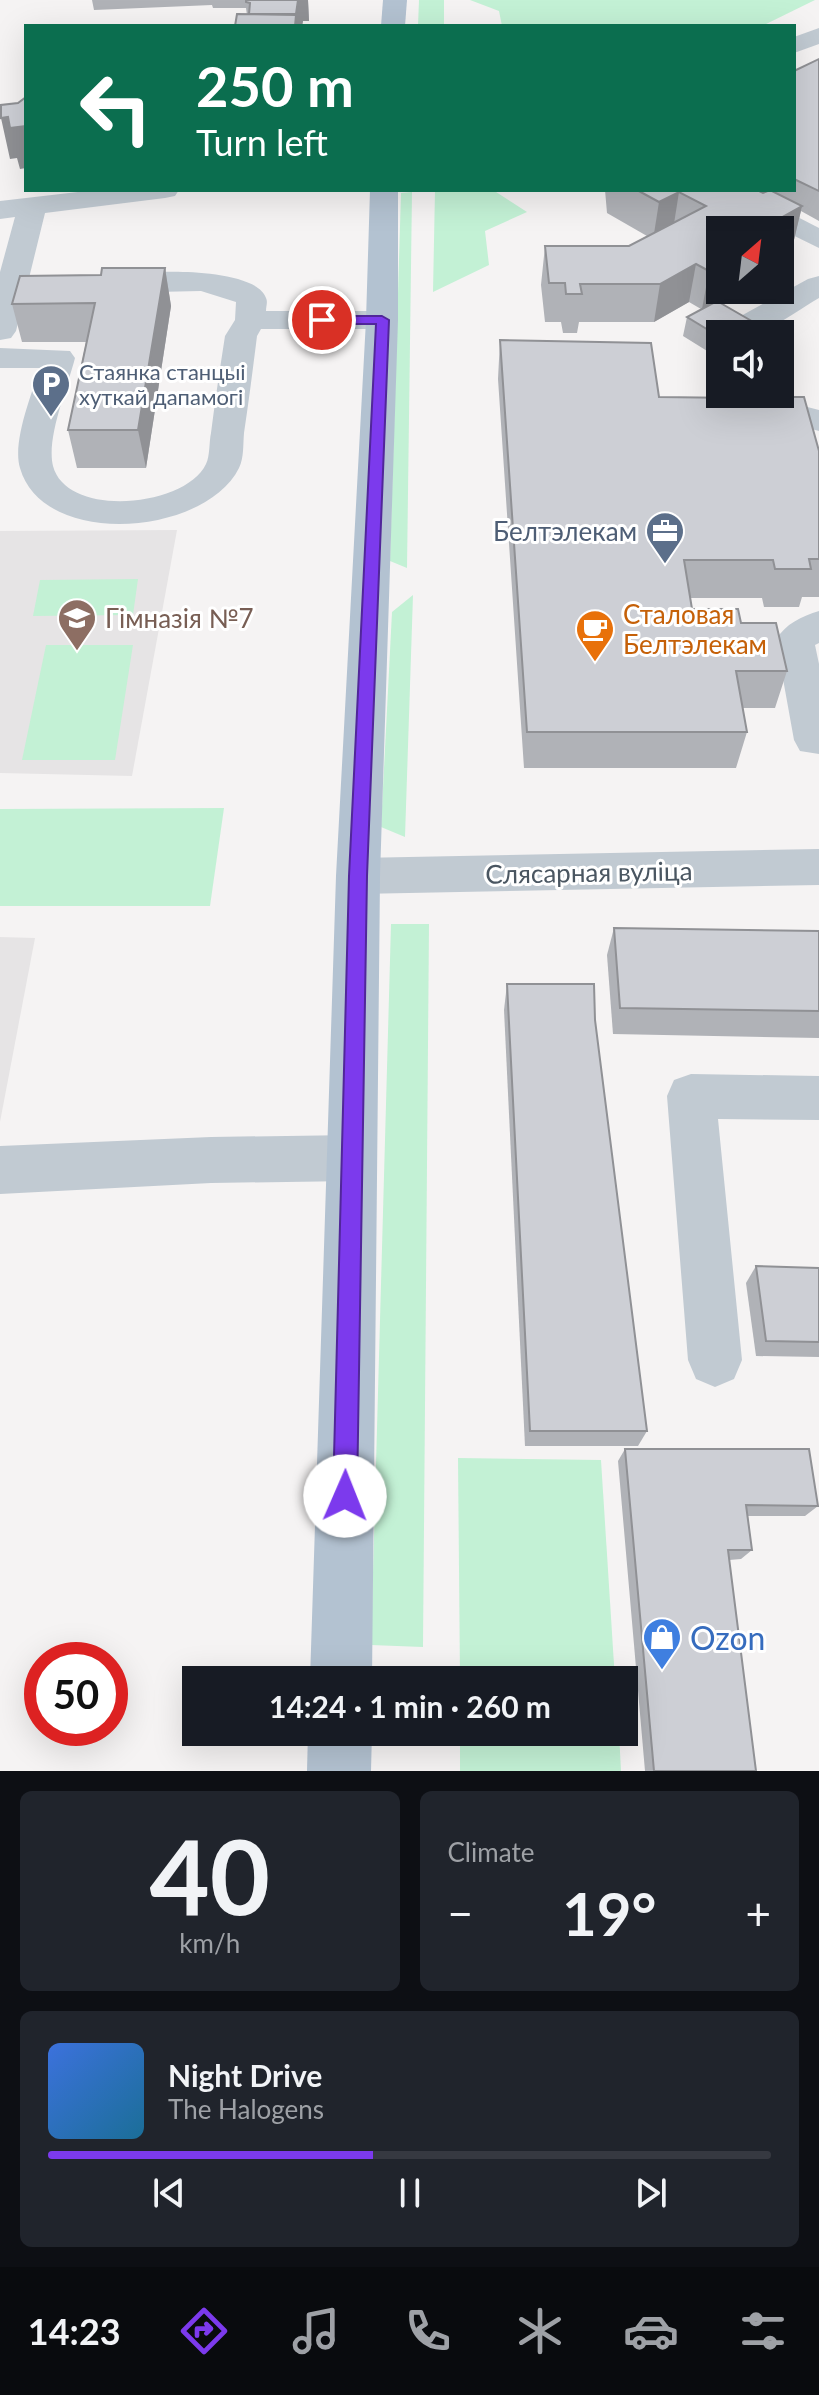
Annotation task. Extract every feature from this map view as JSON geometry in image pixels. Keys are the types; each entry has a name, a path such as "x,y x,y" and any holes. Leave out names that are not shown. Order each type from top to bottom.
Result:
{"main road":[{"path":"393,24 395,0"},
{"path":"341,1666 358,876 382,320 384,192"},
{"path":"339,1771 340,1746"}],"street":[{"path":"796,45 819,35"},
{"path":"0,210 148,192"},
{"path":"727,192 819,239"},
{"path":"0,331 32,206"},
{"path":"0,358 59,358 37,445 35,466 45,487 66,502 95,512 130,514 163,508 191,496 209,483 223,466 241,336 251,320 251,298 228,285 86,284"},
{"path":"757,320 819,285"},
{"path":"251,320 382,320"},
{"path":"770,408 819,421"},
{"path":"814,740 795,640 819,625"},
{"name":"Слясарная вуліца","path":"358,876 819,867"},
{"path":"715,1360 691,1096 819,1098"},
{"path":"0,1170 211,1160 352,1158"}],"shaded area":[{"name":"Гімназія №7","path":"177,530 132,776 0,773 0,531"},
{"path":"0,937 35,938 0,1122"}],"green space":[{"path":"419,0 444,0 444,24 418,24"},
{"path":"470,0 815,0 766,24 502,24 499,11"},
{"path":"412,192 407,568 390,561 401,193"},
{"path":"435,192 496,192 527,212 485,231 489,265 433,292"},
{"path":"138,579 133,615 33,616 40,580"},
{"path":"413,595 405,837 381,827 392,612"},
{"path":"46,645 133,645 115,760 22,760"},
{"path":"224,808 210,906 0,906 0,809"},
{"path":"391,924 429,924 423,1647 371,1645"},
{"path":"458,1458 601,1460 614,1666 460,1666"},
{"path":"460,1746 620,1746 621,1771 460,1771"}],"building":[{"path":"246,0 298,0 296,14 249,14 250,3"},
{"path":"237,14 296,15 295,24 235,24"},
{"path":"819,59 819,191 796,180 796,70"},
{"path":"24,98 24,126 10,128 8,117 1,118 1,105 18,103"},
{"path":"641,192 679,192 659,202"},
{"path":"679,192 774,192 802,206 784,216 706,216 706,269 696,264 660,284 580,284 582,294 566,294 565,283 549,283 545,246 629,246 706,206"},
{"path":"102,268 165,268 138,430 68,430 95,303 12,304 20,276 101,275"},
{"path":"711,304 722,304 750,320 706,320 706,329 687,317"},
{"name":"Белтэлекам","path":"500,340 651,343 659,397 706,398 706,408 794,408 794,397 804,397 819,451 819,559 809,559 811,569 775,569 773,560 684,560 692,609 738,609 741,623 776,623 787,671 736,671 747,732 527,732"},
{"path":"614,928 819,931 819,1011 620,1008"},
{"path":"507,984 594,984 595,1020 647,1431 530,1431"},
{"path":"756,1266 819,1268 819,1342 766,1341"},
{"path":"625,1449 809,1449 818,1506 746,1505 752,1550 728,1550 756,1771 654,1771"}],"place":[{"name":"Стаянка станцыі хуткай дапамогі","path":"51,418"},
{"name":"Белтэлекам","path":"665,565"},
{"name":"Гімназія №7","path":"77,652"},
{"name":"Сталовая Белтэлекам","path":"595,663"},
{"name":"Ozon","path":"662,1671"}],"route":[{"path":"322,320 382,320 358,876 345,1496"}]}
